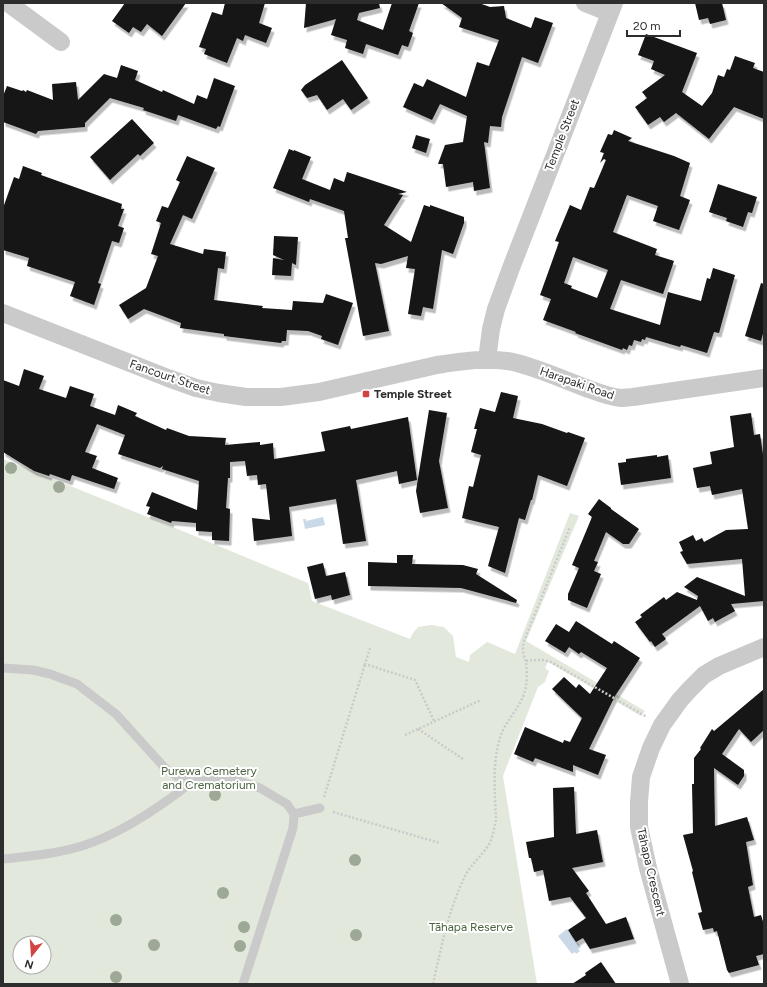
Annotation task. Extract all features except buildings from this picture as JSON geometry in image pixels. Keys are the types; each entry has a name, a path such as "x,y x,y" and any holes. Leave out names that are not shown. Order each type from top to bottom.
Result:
{"street":[{"path":"8,3 61,42"},
{"path":"585,3 612,8"},
{"name":"Temple Street","path":"487,360 491,329 496,309 612,8"},
{"name":"Fancourt Street","path":"3,313 196,388 246,397 281,397 319,392 437,365 487,360"},
{"name":"Harapaki Road","path":"487,360 502,360 515,363 606,395 620,398 764,378"},
{"name":"Tāhapa Crescent","path":"680,984 648,868 639,828 641,777 651,748 662,725 680,700 704,675 719,666 764,647"}],"lane":[{"path":"3,668 33,670 50,674 77,684 116,714 164,767 180,779 192,782 211,780 239,781 260,788 287,804 294,814 293,828 243,984"},
{"path":"3,859 50,853 81,846 115,833 137,820 192,782"},
{"path":"294,814 320,808"}],"path":[{"path":"433,984 443,938 452,907 470,866 482,854 489,843 494,830 496,820 496,759 500,736 524,694 527,674 523,649 524,641 570,527"},
{"path":"370,648 320,808 440,843"},
{"path":"526,661 537,659 552,662 662,725"},
{"path":"365,664 415,680 434,721"},
{"path":"405,734 481,700"},
{"path":"418,729 463,759"}],"green space":[{"name":"Purewa Cemetery and Crematorium","path":"3,459 308,583 312,601 410,639 418,627 431,625 444,627 453,636 456,657 469,662 470,655 487,642 515,654 570,513 579,516 526,641 645,711 641,716 548,662 545,668 549,671 545,682 538,687 503,776 537,984 3,984"}],"water":[{"path":"323,517 325,525 305,529 303,519 306,519 306,521"},
{"path":"567,929 581,947 578,949 580,951 576,954 575,952 572,954 558,936"}],"place":[{"name":"Temple Street","path":"366,394"}],"park label":[{"name":"Tāhapa Reserve","path":"471,927"}]}
